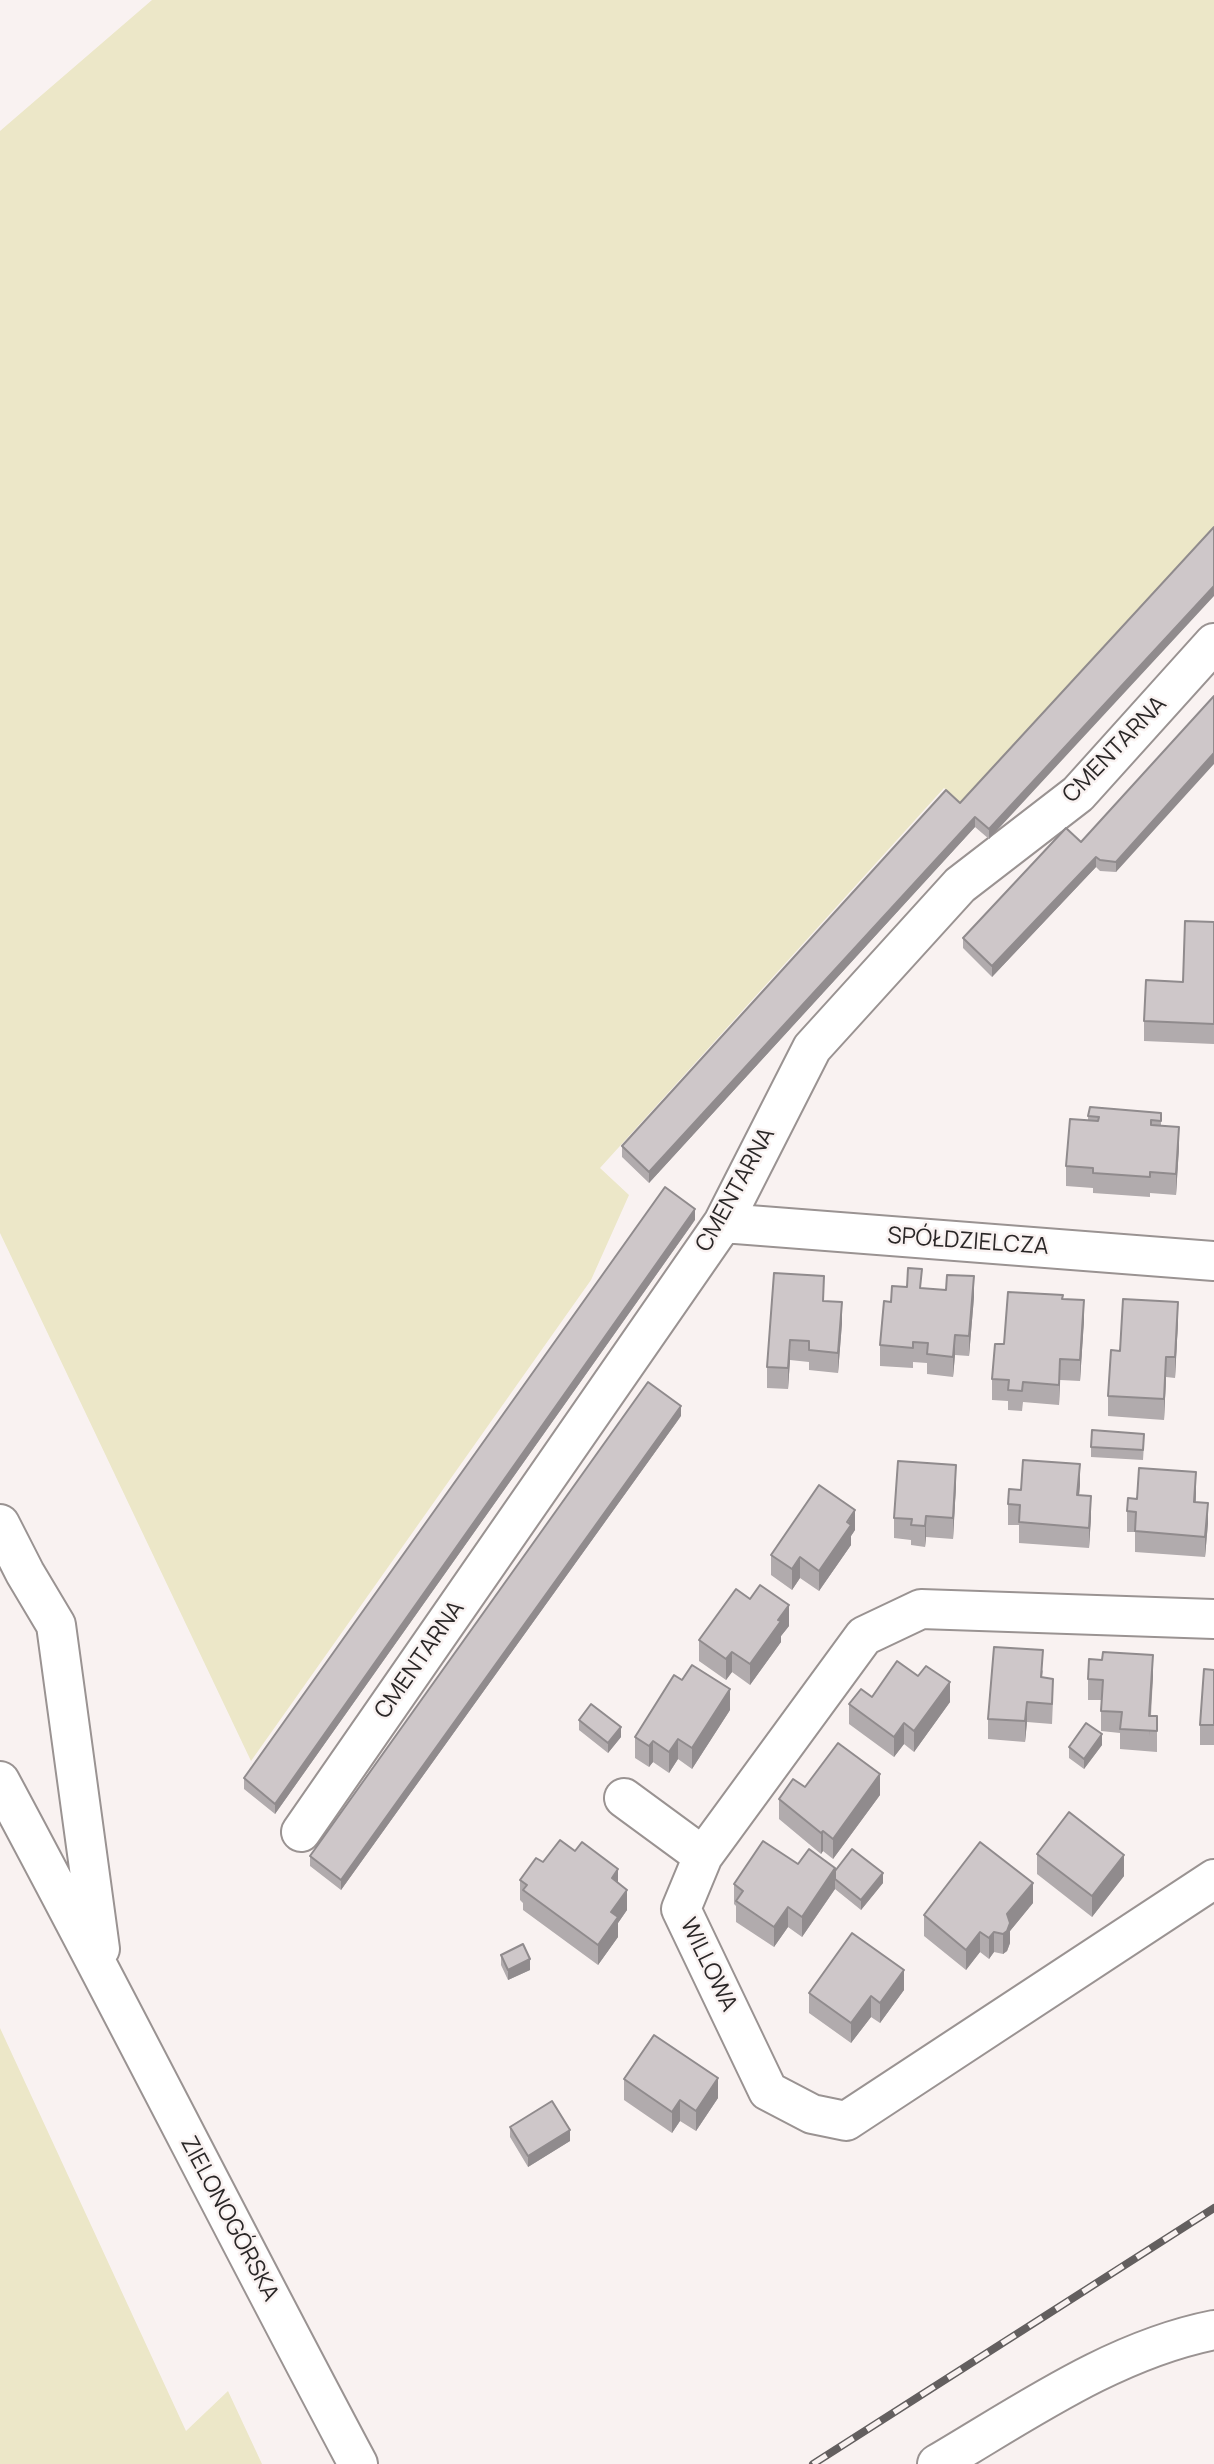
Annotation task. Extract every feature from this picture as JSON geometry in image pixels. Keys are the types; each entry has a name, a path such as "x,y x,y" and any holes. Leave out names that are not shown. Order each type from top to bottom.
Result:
{"street":[{"name":"CMENTARNA","path":"301,1832 723,1223 812,1048 960,885 1078,794 1214,643"},
{"name":"SPÓŁDZIELCZA","path":"723,1223 1214,1261"},
{"name":"ZIELONOGÓRSKA","path":"0,1524 56,1625 103,1973"},
{"name":"WILLOWA","path":"1214,1619 921,1609 864,1636 703,1856 681,1909 768,2091 812,2115 846,2122 1214,1879"},
{"name":"ZIELONOGÓRSKA","path":"0,1781 358,2464"},
{"path":"624,1798 703,1856"},
{"path":"937,2464 1088,2377 1137,2353 1214,2330"}],"shaded area":[{"path":"152,0 1214,0 1214,534 964,806 944,788 600,1168 629,1195 591,1280 251,1761 0,1233 0,131"},
{"path":"0,2028 186,2431 228,2391 262,2464 0,2464"}],"building":[{"path":"1214,527 1214,586 989,829 975,817 649,1172 622,1146 946,790 960,803"},
{"path":"1214,696 1214,753 1116,862 1096,857 992,966 963,938 1066,828 1081,842"},
{"path":"1185,921 1214,922 1214,1024 1144,1021 1146,980 1183,982"},
{"path":"1090,1107 1161,1113 1161,1121 1151,1120 1151,1125 1179,1127 1176,1174 1150,1172 1150,1177 1093,1173 1093,1168 1066,1166 1070,1119 1098,1121 1099,1117 1088,1116"},
{"path":"665,1187 695,1209 275,1804 244,1778"},
{"path":"908,1268 922,1269 920,1288 946,1290 947,1275 974,1276 969,1336 955,1335 953,1357 927,1354 928,1343 913,1342 913,1348 880,1345 884,1301 891,1302 892,1286 907,1287"},
{"path":"774,1273 824,1276 823,1301 842,1302 838,1353 809,1350 809,1341 790,1340 788,1368 767,1367"},
{"path":"1008,1292 1063,1295 1062,1299 1084,1300 1080,1360 1060,1359 1059,1385 1023,1382 1022,1391 1008,1390 1009,1380 992,1379 995,1344 1004,1344"},
{"path":"1123,1299 1178,1302 1175,1357 1166,1357 1164,1399 1108,1396 1111,1350 1120,1351"},
{"path":"648,1382 681,1406 341,1880 310,1856"},
{"path":"1092,1430 1144,1434 1143,1450 1091,1447"},
{"path":"1023,1460 1080,1464 1077,1495 1091,1496 1089,1528 1019,1522 1020,1505 1008,1504 1009,1489 1021,1490"},
{"path":"898,1461 956,1465 953,1518 926,1516 925,1526 911,1525 912,1519 894,1518"},
{"path":"1139,1468 1196,1472 1194,1502 1208,1503 1205,1537 1135,1531 1136,1512 1127,1511 1128,1498 1137,1499"},
{"path":"819,1485 855,1510 847,1522 851,1525 819,1571 800,1557 792,1569 771,1555"},
{"path":"760,1585 789,1605 778,1620 781,1621 750,1664 732,1652 726,1659 699,1640 736,1589 750,1599"},
{"path":"994,1647 1043,1650 1041,1677 1053,1679 1052,1704 1027,1702 1025,1721 988,1719"},
{"path":"1103,1652 1153,1655 1149,1716 1157,1716 1157,1731 1120,1729 1122,1712 1101,1711 1103,1680 1088,1679 1089,1659 1102,1660"},
{"path":"897,1661 918,1676 926,1666 950,1682 914,1731 904,1723 894,1737 849,1704 861,1689 872,1697"},
{"path":"692,1665 730,1689 692,1748 678,1739 669,1752 653,1741 649,1746 635,1737 674,1675 682,1680"},
{"path":"1204,1669 1214,1670 1214,1725 1200,1725"},
{"path":"591,1704 621,1727 608,1743 579,1720"},
{"path":"1086,1723 1102,1734 1084,1759 1069,1747"},
{"path":"838,1743 880,1774 833,1839 823,1831 821,1833 779,1799 793,1779 805,1787"},
{"path":"1069,1812 1124,1855 1092,1896 1037,1854"},
{"path":"560,1840 575,1851 582,1842 618,1869 612,1878 627,1890 611,1912 618,1917 598,1945 523,1890 527,1885 520,1880 536,1858 543,1862"},
{"path":"763,1841 798,1864 809,1849 835,1868 802,1917 788,1907 774,1927 736,1901 743,1891 734,1884"},
{"path":"980,1842 1033,1883 1007,1914 1010,1923 1007,1931 1003,1934 994,1932 989,1938 980,1932 966,1950 924,1915"},
{"path":"852,1849 883,1873 861,1900 835,1879 835,1871"},
{"path":"852,1933 904,1970 880,2003 871,1996 851,2023 809,1993"},
{"path":"523,1944 530,1959 508,1970 501,1955"},
{"path":"654,2035 718,2078 696,2111 680,2100 672,2112 624,2079"},
{"path":"552,2101 570,2130 528,2156 510,2127"}],"railway":[{"path":"813,2464 1214,2208"}]}
